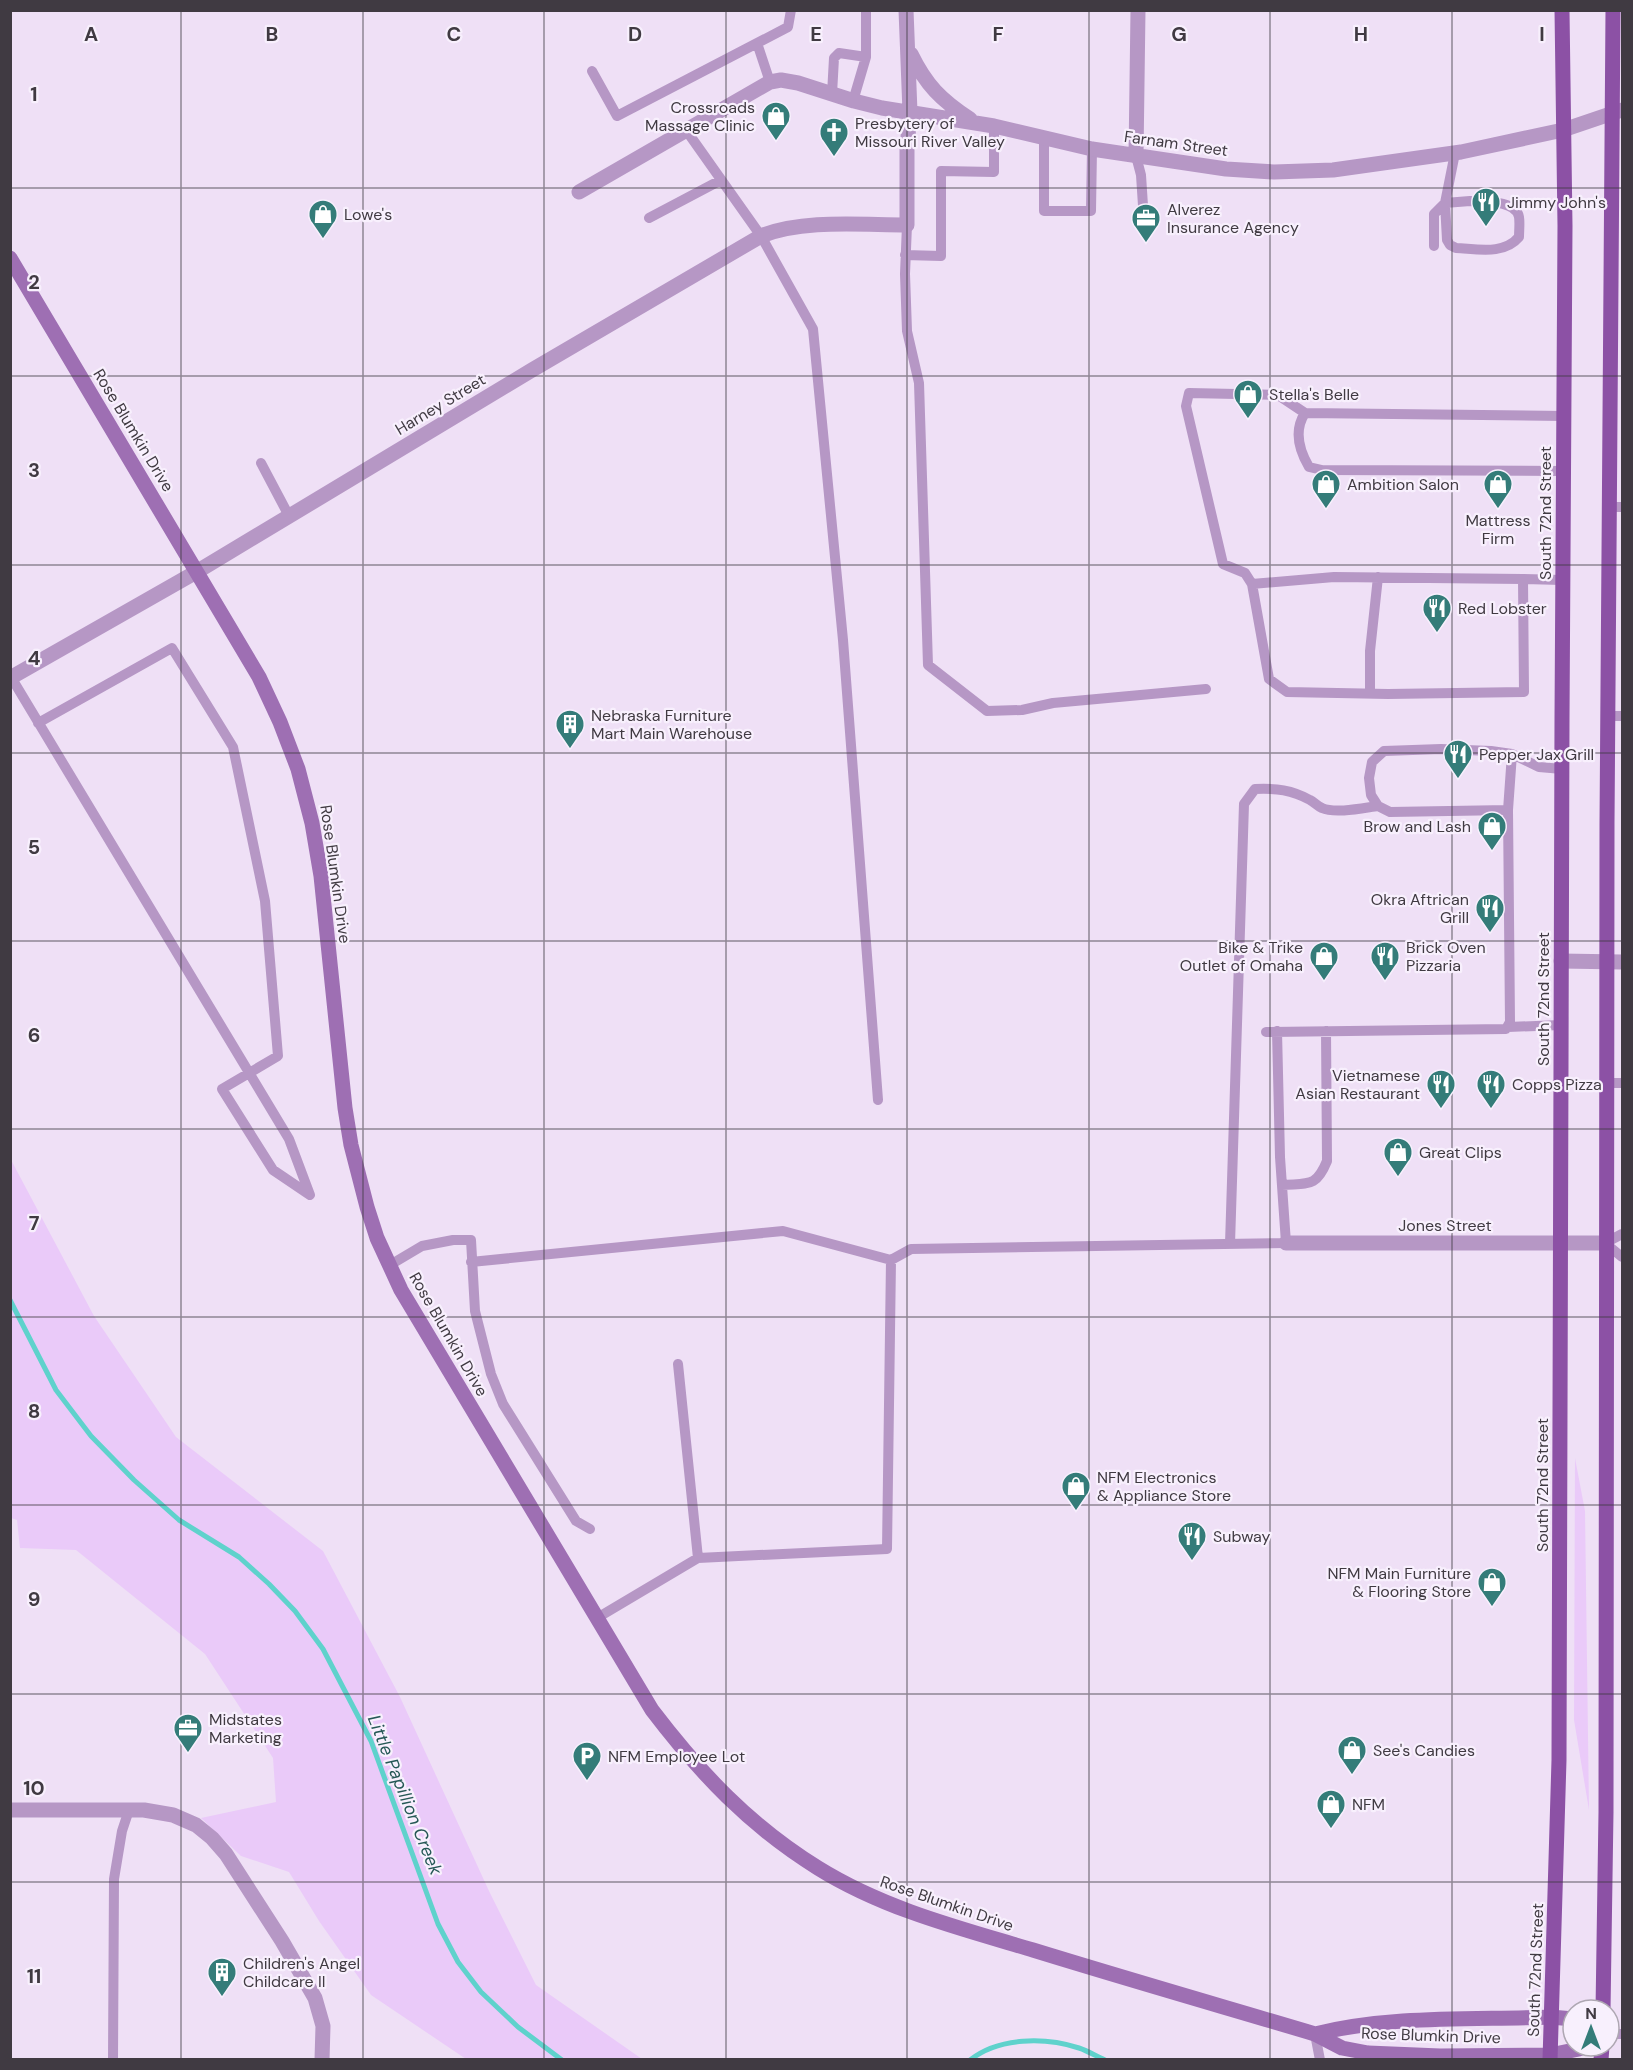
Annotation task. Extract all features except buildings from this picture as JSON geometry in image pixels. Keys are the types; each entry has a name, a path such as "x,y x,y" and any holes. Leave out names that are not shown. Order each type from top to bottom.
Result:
{"main road":[{"name":"South 72nd Street","path":"1550,2057 1560,1760 1561,962 1566,226 1562,10"},
{"path":"1603,1998 1606,1812 1606,962 1615,716 1617,112 1613,10"},
{"name":"Rose Blumkin Drive","path":"10,258 198,571 269,699 289,745 305,793 321,876 345,1108 351,1145 377,1238 418,1320 652,1710 695,1764 738,1809 763,1830 817,1868 883,1902 924,1918 1315,2034 1342,2048 1368,2053 1550,2057"},
{"name":"Rose Blumkin Drive","path":"1315,2034 1350,2025 1388,2022 1561,2018"}],"street":[{"path":"906,10 910,112 907,149 907,225"},
{"path":"1136,156 1138,10"},
{"path":"908,50 918,69 936,93 947,104 978,123"},
{"name":"Farnam Street","path":"770,82 781,80 798,82 853,101 994,126 1136,156 1236,170 1287,172 1376,165 1455,153 1563,130 1617,112"},
{"path":"579,192 770,82"},
{"name":"Harney Street","path":"11,678 198,571 522,376 761,236 775,230 801,225 907,225"},
{"path":"1561,962 1623,962"},
{"name":"Jones Street","path":"1286,1242 1605,1243"},
{"path":"10,1810 129,1810 163,1813 196,1825 226,1854 282,1941 315,1998 323,2025 322,2060"}],"lane":[{"path":"592,71 617,116 788,27 790,10"},
{"path":"853,101 866,57 866,10"},
{"path":"757,43 770,82"},
{"path":"832,94 834,58 839,53 866,57"},
{"path":"905,255 941,256 941,171 994,172 994,126"},
{"path":"686,130 761,236 813,329 843,640 878,1100"},
{"path":"1044,138 1044,212 1091,211 1092,148"},
{"path":"1434,246 1434,214 1445,204 1470,201 1498,202 1515,210 1519,215 1519,237 1512,246 1503,249 1456,248 1449,245 1445,204 1455,153"},
{"path":"1136,156 1141,175 1144,221"},
{"path":"649,218 721,180"},
{"path":"907,225 905,255 907,331 919,383 928,665 987,711 1022,710 1053,703 1206,689"},
{"path":"1523,579 1524,692 1287,692 1269,679 1252,584 1245,573 1223,564 1186,406 1189,393 1278,395 1305,413 1564,416"},
{"path":"1305,413 1299,423 1300,452 1309,467 1322,470 1563,471"},
{"path":"261,463 289,516"},
{"path":"1252,584 1334,577 1563,580"},
{"path":"1370,693 1370,651 1378,578"},
{"path":"11,678 38,723 248,1073 289,1139 310,1195 273,1170 222,1089 248,1073 278,1056 266,901 233,747 172,648 38,723"},
{"path":"1508,810 1390,812 1378,806 1371,795 1369,778 1372,762 1384,751 1445,749 1512,754 1539,767 1562,769"},
{"path":"1508,1027 1510,1022 1508,810 1512,754"},
{"path":"1230,1244 1244,804 1255,789 1269,788 1284,789 1309,800 1322,809 1378,806"},
{"path":"471,1262 783,1231 891,1260 911,1249 1286,1242 1272,1032 1506,1029 1508,1027 1561,1025"},
{"path":"1282,1185 1312,1183 1322,1175 1327,1161 1326,1031"},
{"path":"1606,1083 1623,1083"},
{"path":"1623,1234 1605,1243 1623,1257"},
{"path":"390,1264 422,1246 453,1240 471,1240 475,1311 491,1374 503,1404 576,1521 590,1529"},
{"path":"597,1618 698,1558 887,1549 891,1260"},
{"path":"678,1364 698,1558"},
{"path":"113,2060 114,1879 122,1831 129,1810"},
{"path":"1315,2034 1320,2060"}],"shaded area":[{"path":"10,1158 94,1316 176,1437 323,1551 400,1697 489,1891 536,1985 642,2059 466,2059 371,1995 319,1921 289,1872 241,1856 201,1818 276,1802 273,1758 205,1654 76,1550 20,1548 17,1520 11,1518"},
{"path":"1575,1458 1585,1511 1589,1810 1574,1720"}],"waterway":[{"name":"Little Papillion Creek","path":"10,1300 56,1390 91,1436 134,1480 179,1520 239,1557 269,1584 295,1611 323,1649 371,1741 438,1924 458,1962 481,1992 518,2027 562,2060"},
{"name":"Little Papillion Creek","path":"970,2060 994,2047 1023,2041 1066,2044 1105,2060"}],"place":[{"name":"Crossroads Massage Clinic","path":"776,142"},
{"name":"Presbytery of Missouri River Valley","path":"834,158"},
{"name":"Jimmy John's","path":"1486,228"},
{"name":"Lowe's","path":"323,240"},
{"name":"Alverez Insurance Agency","path":"1146,244"},
{"name":"Stella's Belle","path":"1248,420"},
{"name":"Ambition Salon","path":"1326,510"},
{"name":"Mattress Firm","path":"1498,510"},
{"name":"Red Lobster","path":"1437,634"},
{"name":"Nebraska Furniture Mart Main Warehouse","path":"570,750"},
{"name":"Pepper Jax Grill","path":"1458,780"},
{"name":"Brow and Lash","path":"1492,852"},
{"name":"Okra Aftrican Grill","path":"1490,934"},
{"name":"Bike & Trike Outlet of Omaha","path":"1324,982"},
{"name":"Brick Oven Pizzaria","path":"1385,982"},
{"name":"Vietnamese Asian Restaurant","path":"1441,1110"},
{"name":"Copps Pizza","path":"1491,1110"},
{"name":"Great Clips","path":"1398,1178"},
{"name":"NFM Electronics & Appliance Store","path":"1076,1512"},
{"name":"Subway","path":"1192,1562"},
{"name":"NFM Main Furniture & Flooring Store","path":"1492,1608"},
{"name":"Midstates Marketing","path":"188,1754"},
{"name":"See's Candies","path":"1352,1776"},
{"name":"NFM Employee Lot","path":"587,1782"},
{"name":"NFM","path":"1331,1830"},
{"name":"Children's Angel Childcare II","path":"222,1998"}]}
